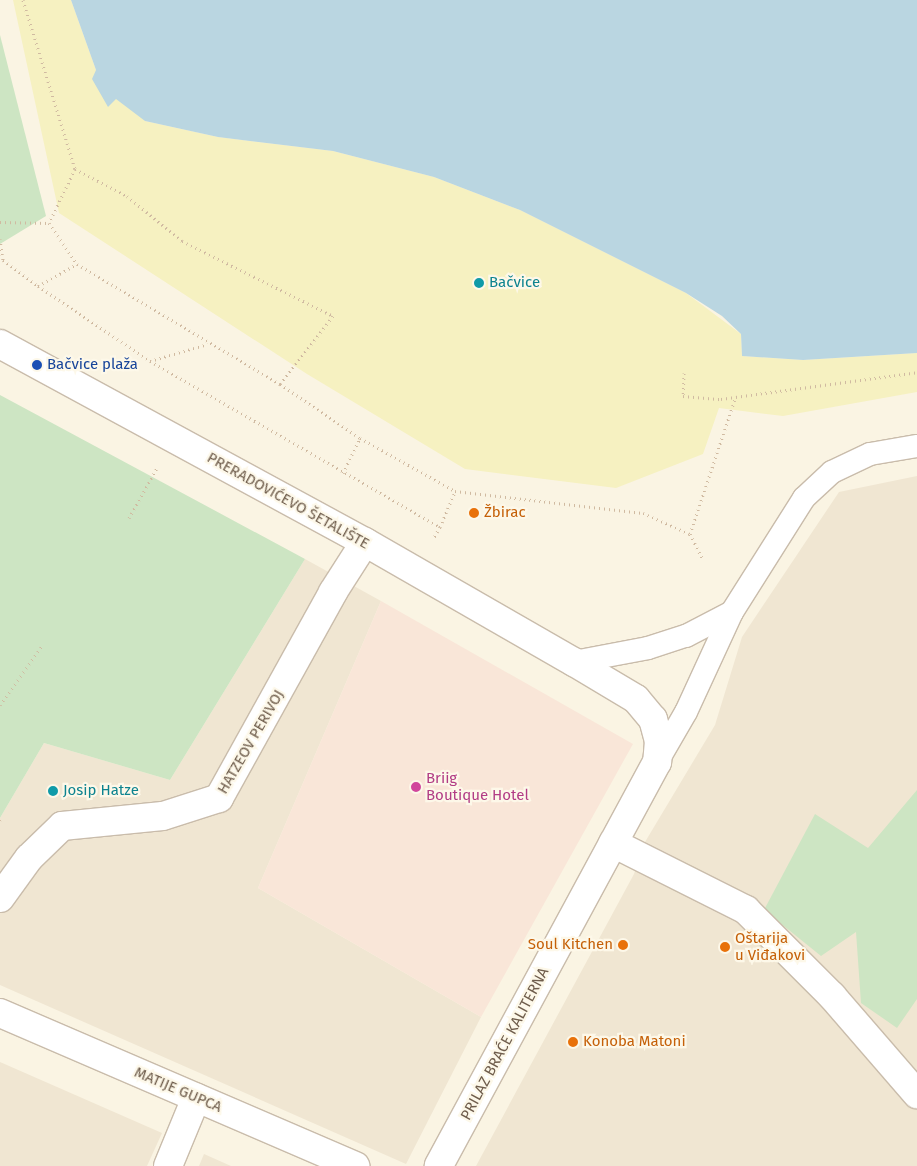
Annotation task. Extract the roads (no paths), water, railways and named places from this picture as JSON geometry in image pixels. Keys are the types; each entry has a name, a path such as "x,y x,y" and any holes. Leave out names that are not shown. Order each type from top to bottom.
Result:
{"street":[{"name":"PRERADOVIĆEVO ŠETALIŠTE","path":"0,344 365,542 410,570 636,698 653,719 659,741 657,762"},
{"name":"HATZEOV PERIVOJ","path":"0,898 29,858 62,826 163,816 219,798 333,592 365,542"},
{"name":"PRILAZ BRAĆE KALITERNA","path":"439,1166 657,762"},
{"path":"613,843 746,910 832,996 917,1094"},
{"name":"MATIJE GUPCA","path":"0,1013 356,1166"},
{"path":"168,1166 196,1098"}],"lane":[{"path":"657,762 686,712 732,612 784,526 832,472 870,454 917,446"},
{"path":"574,662 667,642 732,612"}],"water":[{"path":"71,0 917,0 917,353 803,360 742,356 741,334 722,316 686,293 520,210 434,177 333,151 218,137 145,121 116,99 108,107 92,79 96,70"}],"place":[{"name":"Bačvice","path":"479,283"},
{"name":"Bačvice plaža","path":"37,365"},
{"name":"Žbirac","path":"474,513"},
{"name":"Briig Boutique Hotel","path":"416,787"},
{"name":"Josip Hatze","path":"53,791"},
{"name":"Soul Kitchen","path":"623,945"},
{"name":"Oštarija u Viđakovi","path":"725,947"},
{"name":"Konoba Matoni","path":"573,1042"}]}
